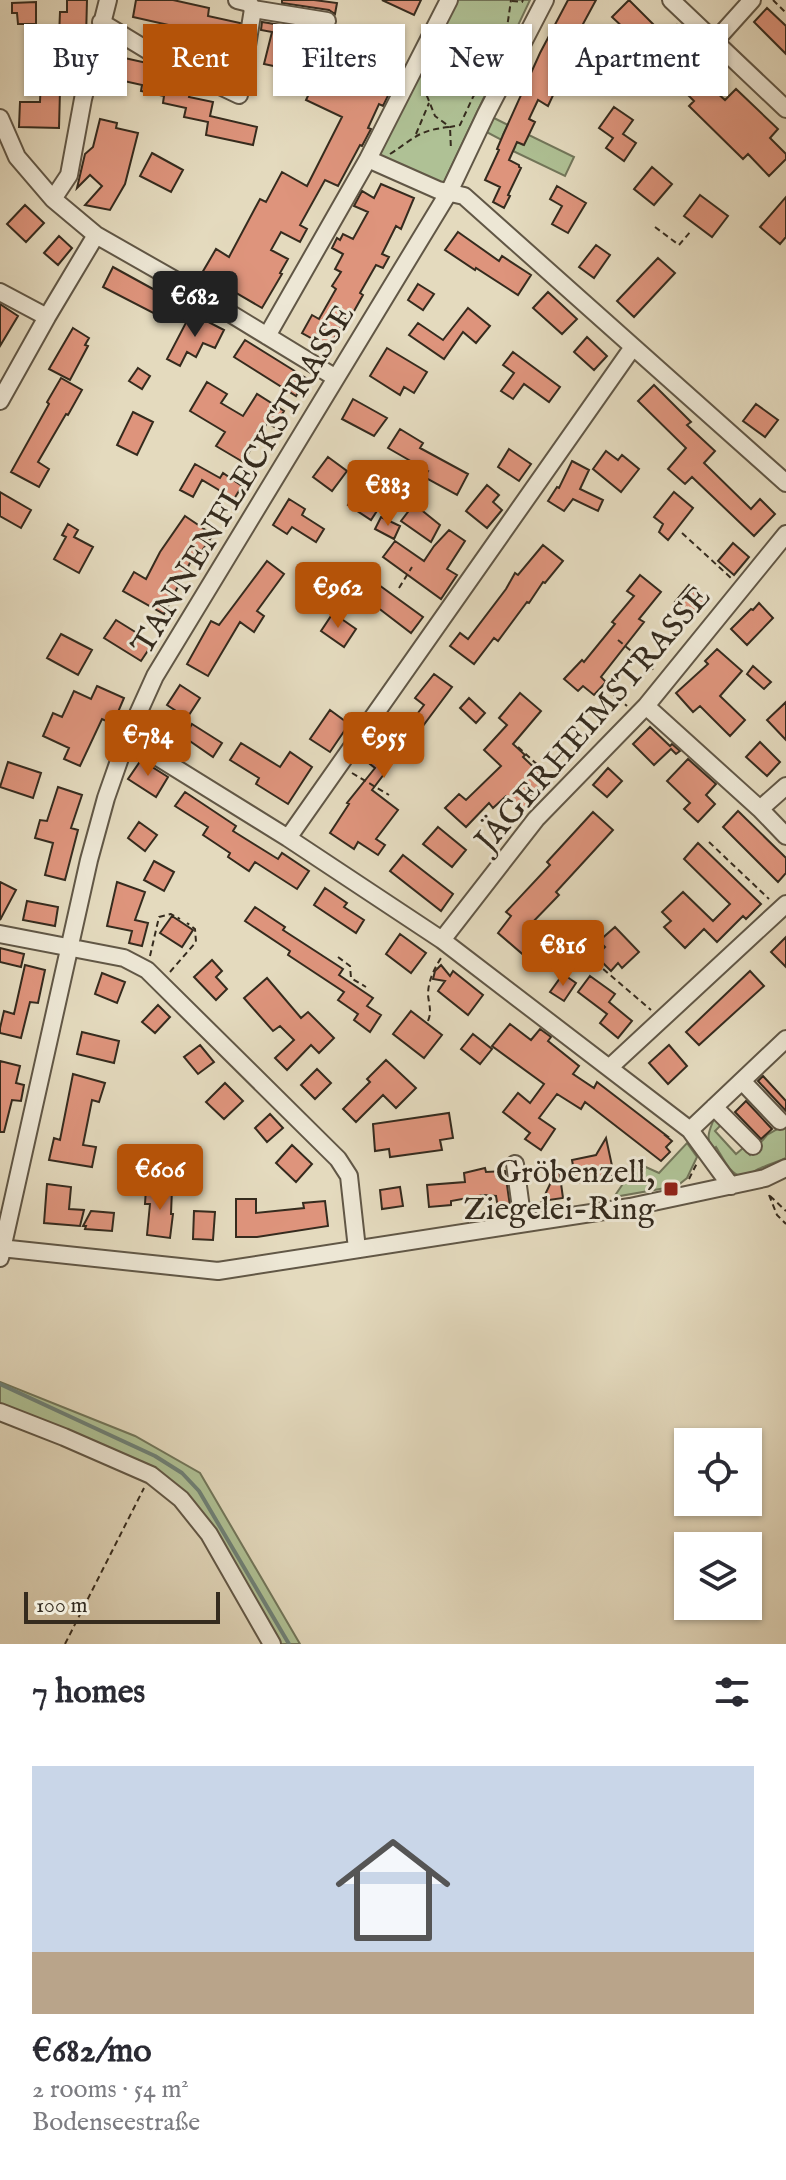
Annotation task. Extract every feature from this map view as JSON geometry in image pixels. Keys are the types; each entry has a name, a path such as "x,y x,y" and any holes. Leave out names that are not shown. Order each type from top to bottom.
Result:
{"street":[{"path":"53,199 69,175 83,99 108,0"},
{"path":"101,22 157,56 239,95 253,9 249,3 237,0"},
{"path":"267,336 372,161 449,0"},
{"name":"TANNENFLECKSTRASSE","path":"1,1252 89,860 127,738 155,676 449,192 545,0"},
{"path":"671,0 690,6 704,24"},
{"path":"728,27 752,0"},
{"path":"253,9 327,21"},
{"path":"728,52 786,109"},
{"path":"0,118 17,157 53,199 96,235 336,378"},
{"path":"372,161 438,190 464,196 786,483"},
{"path":"0,401 96,235"},
{"path":"0,292 47,317"},
{"path":"288,838 633,347"},
{"name":"JÄGERHEIMSTRASSE","path":"443,946 498,865 564,788 642,710 786,534"},
{"path":"642,710 760,809 786,836"},
{"path":"127,738 288,838 443,946 609,1068 690,1130 731,1186"},
{"path":"760,809 786,786"},
{"path":"609,1068 783,906"},
{"path":"0,934 124,958 147,970 338,1159 349,1176 357,1249"},
{"path":"690,1130 786,1039"},
{"path":"742,1081 780,1121"},
{"path":"714,1107 753,1146"},
{"path":"515,1164 523,1223"},
{"path":"1,1252 218,1271 630,1207 765,1178 786,1168"},
{"path":"0,1412 151,1475 181,1499 209,1534 272,1644"}],"path":[{"path":"507,24 511,0 523,0"},
{"path":"773,0 786,13"},
{"path":"416,66 435,116 450,127"},
{"path":"372,161 415,135 460,125 474,96"},
{"path":"415,135 429,103"},
{"path":"450,127 451,151"},
{"path":"655,227 679,245 691,231"},
{"path":"682,533 742,588"},
{"path":"399,588 412,567"},
{"path":"618,640 667,681"},
{"path":"610,691 642,710"},
{"path":"518,747 564,788"},
{"path":"340,765 389,795"},
{"path":"709,842 783,906"},
{"path":"147,970 159,917 171,914 180,919"},
{"path":"160,983 196,942 195,929 187,923"},
{"path":"428,1021 431,1013 428,992 443,946"},
{"path":"588,956 662,1019"},
{"path":"338,957 350,966 351,978 366,987"},
{"path":"786,1211 769,1195 777,1215 786,1224"},
{"path":"65,1644 151,1475"}],"green space":[{"path":"454,0 530,0 519,24 442,24"},
{"path":"421,65 421,96 485,96 443,184 374,157"},
{"path":"486,114 508,125 503,135 523,145 529,135 574,157 565,176 513,151 515,147 479,128"},
{"path":"715,1117 722,1124 715,1131 736,1154 743,1148 750,1155 767,1135 786,1124 786,1158 745,1176 735,1173 716,1147 712,1150 710,1146 709,1133"},
{"path":"687,1143 697,1157 687,1178 677,1186 614,1197 637,1163 659,1173"},
{"path":"0,1382 135,1436 200,1473 300,1644 279,1644 175,1486 0,1405"}],"building":[{"path":"67,0 87,0 86,24 60,24 60,12 67,12"},
{"path":"136,0 173,0 209,8 208,16 240,23 164,24 133,17"},
{"path":"282,0 337,3 335,14 329,10 282,3"},
{"path":"382,0 421,0 414,15"},
{"path":"568,0 596,0 583,24 555,24"},
{"path":"629,0 653,24 619,24 612,17"},
{"path":"36,2 36,24 18,24 17,13 12,13 12,3"},
{"path":"767,8 786,26 786,54 754,22"},
{"path":"262,22 275,24 273,66 264,64 272,32 261,30"},
{"path":"548,38 548,96 553,96 548,106 538,100 529,119 535,122 524,145 517,142 509,160 521,168 504,208 493,202 500,187 485,180 521,96 532,96 532,71"},
{"path":"127,59 143,62 143,91 142,85 127,82"},
{"path":"736,89 778,129 770,138 786,154 786,159 769,176 748,154 743,159 689,106 694,101 689,96 721,96 725,100"},
{"path":"40,96 60,96 59,128 19,127 20,102 40,102"},
{"path":"164,96 189,96 213,102 210,116 257,127 253,145 206,135 208,122 184,117 186,108 163,103"},
{"path":"308,96 388,96 383,106 379,104 368,128 371,129 338,186 325,180 300,225 307,229 300,242 281,232 271,250 288,259 262,308 202,273 216,249 229,257 260,199 266,202 282,172 307,186 342,117 306,100"},
{"path":"614,107 633,120 623,134 636,143 624,161 606,148 613,138 599,128"},
{"path":"100,119 117,123 116,128 138,133 125,184 110,210 85,205 102,186 90,175 77,188 85,154 93,147"},
{"path":"152,153 183,170 171,192 140,176"},
{"path":"652,167 672,184 654,205 634,189"},
{"path":"381,184 414,198 401,229 396,226 382,254 389,257 383,268 376,265 349,320 346,318 329,348 302,333 312,315 319,319 336,289 332,286 341,272 335,269 343,254 332,248 337,238 340,240 343,234 353,239 368,212 354,206 362,191 374,198"},
{"path":"557,186 586,203 568,233 552,224 562,206 550,199"},
{"path":"700,195 728,216 712,237 684,216"},
{"path":"786,197 786,237 780,244 760,227"},
{"path":"25,205 44,223 26,242 7,224"},
{"path":"458,232 499,261 502,256 531,275 518,295 445,250"},
{"path":"59,236 72,248 58,265 44,253"},
{"path":"596,245 610,255 594,278 579,267"},
{"path":"658,258 675,273 634,317 617,301"},
{"path":"113,267 173,300 163,318 103,287"},
{"path":"418,284 434,294 423,310 408,300"},
{"path":"548,292 577,319 562,334 533,308"},
{"path":"0,304 18,316 0,346"},
{"path":"468,308 490,326 476,343 463,332 444,359 409,335 418,323 443,340"},
{"path":"191,313 224,330 215,348 203,343 196,357 187,352 180,366 167,359"},
{"path":"73,328 89,338 70,380 49,369"},
{"path":"587,337 607,356 594,370 574,352"},
{"path":"245,340 306,378 296,396 234,357"},
{"path":"387,348 427,372 414,393 404,387 400,395 370,376"},
{"path":"513,352 560,387 549,402 524,384 513,399 501,391 514,373 503,365"},
{"path":"138,368 150,376 142,389 129,381"},
{"path":"61,378 82,390 38,462 49,469 39,487 11,472"},
{"path":"207,382 227,394 221,403 243,416 257,394 284,411 274,427 267,423 243,462 216,446 225,432 190,411"},
{"path":"654,385 691,422 687,425 715,451 704,463 751,509 760,499 775,514 754,536 692,477 685,484 668,469 686,448 638,401"},
{"path":"353,399 387,418 374,436 342,419"},
{"path":"756,404 778,420 765,437 743,421"},
{"path":"133,412 153,422 137,455 117,445"},
{"path":"400,429 423,443 420,448 468,474 457,495 424,477 428,471 388,448"},
{"path":"509,449 531,464 519,481 498,467"},
{"path":"606,451 618,460 622,455 639,469 621,492 593,469"},
{"path":"328,457 347,471 332,491 313,477"},
{"path":"572,461 589,470 580,489 603,500 598,511 573,499 564,511 548,501 559,488"},
{"path":"195,464 220,478 223,473 242,486 234,499 202,480 193,497 180,490"},
{"path":"364,482 386,497 371,520 348,505"},
{"path":"487,485 499,495 493,502 502,510 487,528 466,511"},
{"path":"0,492 31,510 21,528 0,516"},
{"path":"674,492 693,508 668,540 659,532 663,524 654,517"},
{"path":"289,499 305,509 302,515 324,529 316,542 292,527 287,534 273,525"},
{"path":"414,504 440,525 431,542 401,521"},
{"path":"185,516 213,535 201,552 197,549 164,614 123,591 134,572 146,579"},
{"path":"381,517 400,526 394,539 375,529"},
{"path":"68,524 78,530 74,537 93,547 79,573 54,559 66,537 62,535"},
{"path":"449,530 465,541 447,569 457,575 441,599 383,557 395,541 424,561"},
{"path":"733,543 749,557 734,575 718,561"},
{"path":"543,545 563,561 498,641 494,638 474,664 450,646 460,633 468,639 515,573 518,575"},
{"path":"267,561 284,574 257,611 264,616 254,632 240,622 208,676 187,664 211,621 219,625"},
{"path":"361,572 423,617 411,633 377,607 375,609 348,591"},
{"path":"640,575 661,592 639,619 644,622 601,677 606,682 594,695 583,686 578,691 564,679 582,660 584,662 615,624 612,622 634,596 627,591"},
{"path":"689,585 706,600 691,617 675,602"},
{"path":"759,603 773,618 747,645 731,629"},
{"path":"333,613 356,629 344,647 321,631"},
{"path":"116,620 153,643 141,661 104,638"},
{"path":"61,634 92,650 78,675 47,658"},
{"path":"717,649 742,671 720,696 745,720 730,736 700,706 693,712 676,693 708,664 705,661"},
{"path":"753,666 771,682 764,689 747,674"},
{"path":"434,674 452,687 372,790 398,810 376,839 385,845 378,855 358,842 354,849 330,833 347,803 375,768 370,764 382,748 388,752 424,705 415,698"},
{"path":"180,685 200,698 187,718 167,705"},
{"path":"97,686 124,698 113,724 102,719 80,766 64,759 69,748 43,736 53,713 62,717 74,691 91,699"},
{"path":"520,693 541,711 513,744 546,779 526,800 529,802 522,811 506,796 493,808 489,803 466,827 445,808 459,794 466,800 501,766 484,750 507,725 499,718"},
{"path":"469,698 485,713 476,723 460,708"},
{"path":"786,702 786,740 767,720"},
{"path":"330,710 349,724 330,752 310,739"},
{"path":"192,724 222,743 213,757 184,737"},
{"path":"650,727 680,751 676,754 671,749 654,765 633,744"},
{"path":"760,742 780,762 767,776 746,757"},
{"path":"241,743 280,767 290,752 312,767 288,804 256,784 259,778 230,760"},
{"path":"688,759 716,784 706,795 715,804 698,822 684,809 690,803 667,781"},
{"path":"141,760 168,777 156,797 128,779"},
{"path":"8,762 41,773 33,798 0,787"},
{"path":"608,768 622,781 607,797 593,785"},
{"path":"58,787 82,795 71,828 78,830 65,880 45,875 53,843 35,838 40,820 47,821"},
{"path":"185,792 236,826 233,831 278,859 282,853 309,871 297,889 255,862 249,871 228,857 230,853 203,835 208,827 175,806"},
{"path":"738,811 786,858 786,873 778,882 723,827"},
{"path":"593,812 613,830 528,927 556,954 541,970 498,933 511,916 506,912"},
{"path":"139,822 157,835 145,851 128,838"},
{"path":"438,827 466,850 452,867 423,844"},
{"path":"698,843 761,904 746,919 743,916 717,942 704,929 685,948 664,927 671,921 662,912 683,892 713,921 730,904 684,859"},
{"path":"403,855 453,894 441,911 390,871"},
{"path":"154,861 174,872 164,891 144,880"},
{"path":"0,882 16,890 0,920"},
{"path":"117,882 145,892 135,920 148,923 142,946 129,943 132,931 107,926"},
{"path":"325,888 347,903 344,907 364,920 356,933 314,905"},
{"path":"27,901 58,907 55,926 23,920"},
{"path":"255,907 285,927 283,930 343,969 339,975 373,998 367,1006 381,1015 370,1032 354,1020 358,1014 338,1000 344,992 288,955 290,951 245,921"},
{"path":"172,916 193,930 182,947 160,933"},
{"path":"615,927 639,952 622,968 618,963 611,971 596,956 605,947 599,941"},
{"path":"400,934 426,953 411,973 386,954"},
{"path":"786,937 786,967 771,952"},
{"path":"0,948 24,954 21,967 0,962"},
{"path":"212,960 222,971 216,977 227,989 216,1000 194,977"},
{"path":"25,965 45,970 38,1003 30,1002 21,1038 0,1033 0,1028 4,1011 14,1014"},
{"path":"441,965 450,976 453,971 483,995 468,1015 438,991 445,981 433,979"},
{"path":"750,971 764,986 699,1045 686,1032"},
{"path":"102,973 125,982 117,1003 95,994"},
{"path":"563,974 576,983 564,1001 550,992"},
{"path":"590,976 615,994 609,1002 632,1021 618,1038 600,1023 607,1014 578,992"},
{"path":"267,978 301,1018 308,1012 334,1038 319,1053 311,1045 287,1070 275,1058 294,1040 280,1026 273,1031 244,998"},
{"path":"158,1005 170,1017 155,1033 142,1022"},
{"path":"411,1011 442,1035 424,1058 393,1034"},
{"path":"510,1024 531,1040 540,1029 551,1037 548,1041 579,1066 573,1074 594,1088 597,1082 667,1136 672,1141 666,1147 670,1152 661,1161 585,1102 581,1109 557,1094 539,1118 555,1129 541,1150 525,1139 530,1133 503,1112 518,1093 530,1103 544,1084 492,1046"},
{"path":"82,1032 119,1041 114,1063 77,1054"},
{"path":"473,1034 492,1049 480,1064 461,1049"},
{"path":"200,1045 214,1062 198,1074 184,1057"},
{"path":"669,1045 687,1066 668,1084 649,1063"},
{"path":"386,1060 416,1088 396,1108 383,1095 356,1122 343,1109 370,1082 367,1079"},
{"path":"0,1061 20,1066 16,1083 24,1085 21,1101 12,1100 4,1132 0,1132"},
{"path":"317,1069 331,1083 315,1099 301,1085"},
{"path":"73,1074 105,1083 99,1102 92,1100 83,1145 96,1147 92,1167 49,1160 54,1138 60,1140"},
{"path":"763,1076 786,1101 786,1111 758,1081"},
{"path":"225,1083 243,1101 224,1119 206,1102"},
{"path":"746,1101 772,1129 761,1139 735,1112"},
{"path":"449,1113 453,1138 440,1140 442,1150 390,1157 389,1149 375,1151 373,1124"},
{"path":"270,1114 283,1128 267,1142 255,1128"},
{"path":"606,1138 614,1175 576,1183 572,1160 596,1155"},
{"path":"292,1145 312,1164 296,1182 276,1163"},
{"path":"485,1168 486,1172 505,1171 510,1206 498,1208 496,1196 484,1195 451,1201 451,1205 429,1207 427,1185 465,1182 464,1173"},
{"path":"559,1169 563,1198 542,1201 552,1180"},
{"path":"47,1184 71,1187 69,1209 84,1210 80,1226 44,1223"},
{"path":"400,1187 403,1206 382,1209 380,1190"},
{"path":"146,1188 172,1189 170,1238 147,1235 150,1204 145,1204"},
{"path":"236,1199 256,1199 256,1213 304,1208 303,1203 325,1201 328,1226 257,1237 236,1237"},
{"path":"91,1211 114,1213 112,1231 85,1229 86,1226 83,1226"},
{"path":"194,1211 215,1212 213,1240 193,1239"}],"waterway":[{"path":"0,1384 155,1456 182,1473 199,1491 289,1644"}],"place":[{"name":"Gröbenzell, Ziegelei-Ring","path":"671,1189"}]}
